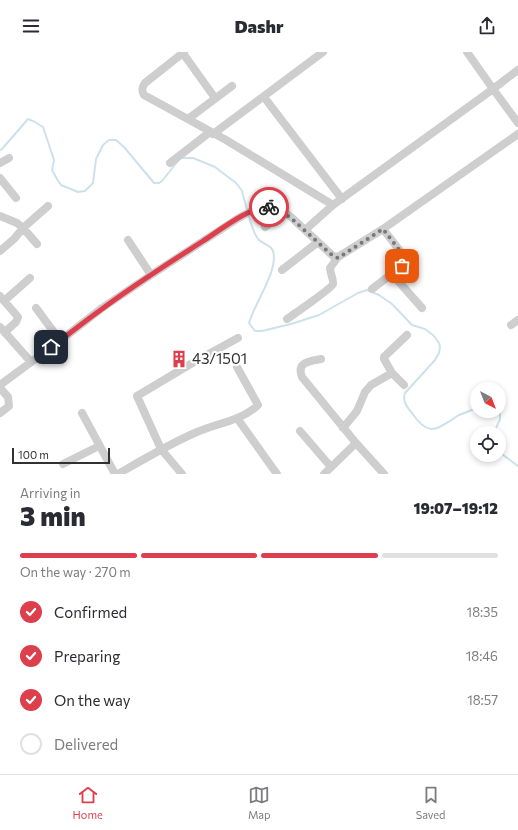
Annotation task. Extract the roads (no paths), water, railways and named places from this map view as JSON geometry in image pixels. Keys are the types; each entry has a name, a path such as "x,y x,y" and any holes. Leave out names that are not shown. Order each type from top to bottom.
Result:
{"street":[{"path":"215,98 183,52 145,83 142,88 142,91 146,97 226,140 333,205"},
{"path":"170,163 323,52"},
{"path":"460,52 467,52 518,124"},
{"path":"305,230 333,205 518,70"},
{"path":"188,120 232,86"},
{"path":"267,102 342,199"},
{"path":"287,319 332,285 333,282 330,268 338,258 383,229 518,134"},
{"path":"0,163 9,158"},
{"path":"0,178 16,198"},
{"path":"0,251 48,206"},
{"path":"0,413 9,406 8,397 0,386 102,308 257,208 264,206 284,212 333,256 338,258"},
{"path":"265,227 284,212"},
{"path":"0,216 17,223 37,244"},
{"path":"372,289 392,274 404,263 405,259 383,229"},
{"path":"128,240 151,275"},
{"path":"282,270 318,242"},
{"path":"392,274 422,308"},
{"path":"30,278 2,299 18,318 16,322 2,330 31,362"},
{"path":"36,308 61,340"},
{"path":"404,385 392,373 385,362 384,357 407,335"},
{"path":"182,474 161,449 137,396 238,338"},
{"path":"321,359 303,364 300,373 308,386 384,474"},
{"path":"82,413 117,474 161,449 197,432 237,418 258,405 237,367"},
{"path":"343,428 357,411 368,388 378,380 392,373"},
{"path":"237,418 277,474"},
{"path":"300,431 330,467"},
{"path":"324,474 356,443"},
{"path":"63,464 100,446"}],"waterway":[{"path":"0,150 28,119 35,122 43,127 54,160 52,170 57,179 61,185 78,192 85,191 93,183 96,159 103,145 109,140 116,140 124,147 154,183 159,183 162,181 178,161"},
{"path":"183,158 193,158 215,167 236,183 242,191 247,210"},
{"path":"248,214 255,235 259,240 272,249 274,259 269,277 249,323 255,331 262,331 291,324 319,315 358,293 367,290 379,295 392,304 412,325 425,329 434,336 439,343 439,353 435,360 404,396 408,408 418,420 425,427 434,429 470,411"},
{"path":"497,426 500,418"},
{"path":"506,457 518,466"}],"place":[{"name":"43/1501","path":"179,359"}]}
